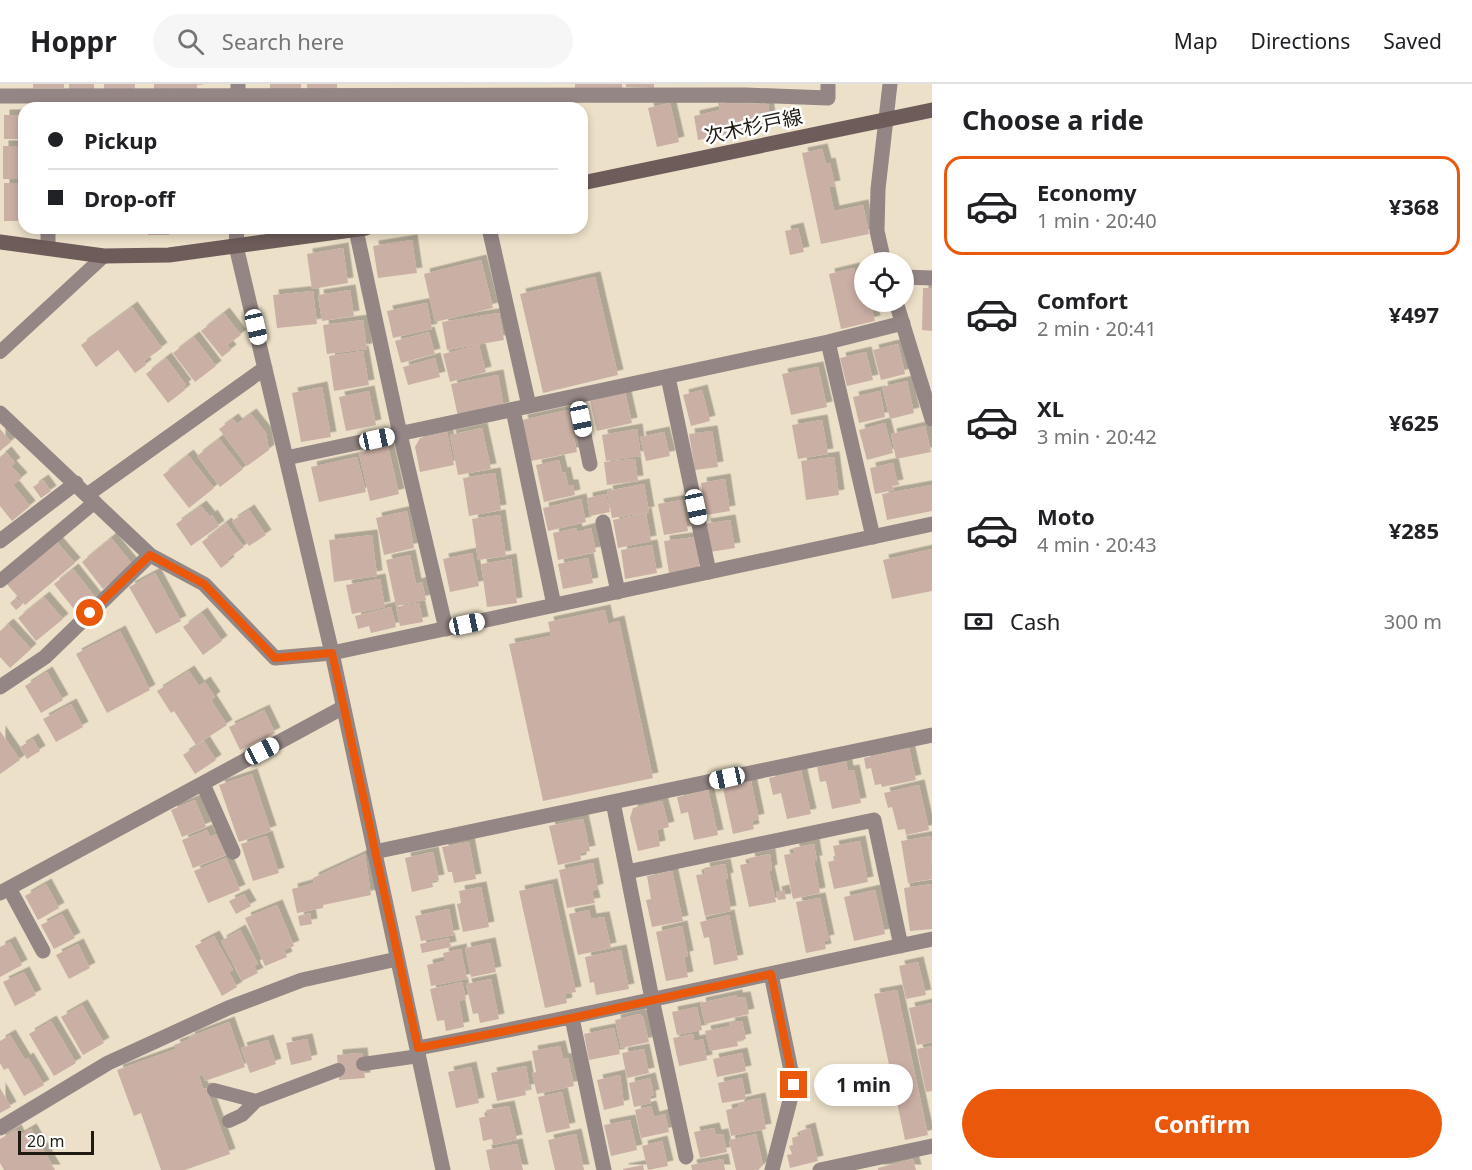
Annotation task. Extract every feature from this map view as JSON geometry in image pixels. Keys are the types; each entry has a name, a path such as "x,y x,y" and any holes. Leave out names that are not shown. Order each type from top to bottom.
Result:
{"main road":[{"name":"次木杉戸線","path":"588,182 932,110"},
{"path":"0,242 104,256 169,255 324,234"}],"street":[{"path":"0,96 16,90 49,102 238,96 553,96 745,89 828,98 828,84"},
{"path":"881,252 876,231 878,189 890,84"},
{"path":"48,234 48,248"},
{"path":"237,234 236,246 332,653 443,1170"},
{"path":"362,234 400,434 446,629"},
{"path":"490,234 530,406"},
{"path":"914,277 932,278"},
{"path":"899,312 932,419"},
{"path":"286,458 828,342 903,323"},
{"path":"828,342 873,537"},
{"path":"91,498 265,368"},
{"path":"668,377 709,572"},
{"path":"576,396 590,464"},
{"path":"513,410 554,606"},
{"path":"0,413 150,555 204,584 275,658 332,653 932,524"},
{"path":"0,541 76,483"},
{"path":"603,522 618,592"},
{"path":"0,687 45,657 150,555"},
{"path":"43,951 5,891 342,708"},
{"path":"374,852 932,735"},
{"path":"203,784 233,852"},
{"path":"613,802 686,1157"},
{"path":"627,872 874,820 901,946"},
{"path":"418,1052 901,946 931,943"},
{"path":"0,1128 108,1063 228,1008 302,980 397,959"},
{"path":"771,974 794,1085 772,1170"},
{"path":"572,1018 604,1170"},
{"path":"820,1170 932,1146"}],"lane":[{"path":"0,352 104,256"},
{"path":"0,581 91,498"},
{"path":"363,1064 418,1052"},
{"path":"229,1121 242,1115 256,1101 338,1070"},
{"path":"214,1090 256,1101"}],"building":[{"path":"33,84 64,84 64,88 33,88"},
{"path":"69,84 94,84 94,89 69,89"},
{"path":"104,84 135,84 135,89 104,89"},
{"path":"154,84 197,84 197,90 154,90"},
{"path":"270,84 301,84 301,89 270,89"},
{"path":"307,84 337,84 337,89 307,89"},
{"path":"575,84 622,84 622,88 575,88"},
{"path":"626,84 654,84 654,88 626,87"},
{"path":"670,103 679,142 657,147 648,108"},
{"path":"718,103 768,104 771,125 698,140 694,116 720,110"},
{"path":"4,115 18,115 18,139 4,139"},
{"path":"3,146 18,146 18,179 3,179"},
{"path":"822,149 826,164 830,163 835,186 829,187 834,211 863,205 869,234 821,244 802,153"},
{"path":"4,183 18,183 18,221 4,221"},
{"path":"798,228 804,252 790,255 785,231"},
{"path":"412,240 417,273 378,278 373,246"},
{"path":"343,248 348,283 312,289 307,254"},
{"path":"481,260 493,308 435,322 424,274"},
{"path":"854,268 854,312 873,312 875,321 841,329 829,274"},
{"path":"595,277 618,375 543,393 520,294"},
{"path":"923,288 932,288 932,331 922,330"},
{"path":"350,290 354,316 322,321 318,295"},
{"path":"313,291 317,324 277,328 273,295"},
{"path":"427,303 432,329 393,338 387,311"},
{"path":"132,307 162,348 144,361 146,365 135,373 118,350 96,367 81,345"},
{"path":"224,313 241,335 227,345 231,350 222,357 201,331"},
{"path":"499,313 504,340 447,350 442,322"},
{"path":"363,320 367,349 327,354 323,325"},
{"path":"429,332 435,354 401,363 395,341"},
{"path":"194,337 216,366 195,382 173,353"},
{"path":"898,344 905,374 881,380 873,350"},
{"path":"479,345 486,372 450,382 443,354"},
{"path":"363,351 369,385 334,391 329,356"},
{"path":"866,352 873,380 847,386 840,358"},
{"path":"166,358 186,385 183,387 185,390 168,403 146,374"},
{"path":"435,358 440,377 408,385 403,367"},
{"path":"818,367 827,407 791,415 782,374"},
{"path":"498,375 504,408 458,417 451,384"},
{"path":"907,381 914,413 890,419 882,387"},
{"path":"322,387 331,437 301,442 292,393"},
{"path":"702,390 710,421 691,426 683,395"},
{"path":"369,391 376,425 346,431 339,397"},
{"path":"880,391 885,417 859,423 853,397"},
{"path":"625,392 632,423 597,431 590,400"},
{"path":"568,410 577,452 531,461 522,420"},
{"path":"251,414 266,433 269,450 247,466 219,429 233,419 237,424"},
{"path":"822,420 828,454 798,459 792,425"},
{"path":"885,423 893,453 867,460 859,430"},
{"path":"925,426 931,452 896,459 891,434"},
{"path":"482,428 491,469 458,475 450,435"},
{"path":"0,429 11,442 0,451"},
{"path":"637,429 641,456 606,461 602,435"},
{"path":"712,431 718,467 695,470 689,434"},
{"path":"447,432 454,465 420,472 415,447 420,438"},
{"path":"664,432 670,456 646,461 640,437"},
{"path":"219,439 243,469 220,487 197,456"},
{"path":"388,446 399,494 370,501 359,453"},
{"path":"6,452 15,463 11,466 22,478 13,485 30,506 12,521 0,506 0,457"},
{"path":"188,455 214,488 189,508 163,475"},
{"path":"357,457 366,492 319,502 311,467"},
{"path":"834,457 839,495 806,500 801,461"},
{"path":"635,459 638,481 607,485 604,462"},
{"path":"559,460 562,473 565,472 568,485 573,485 575,495 544,502 536,465"},
{"path":"893,463 898,485 892,486 894,490 875,494 870,468"},
{"path":"495,473 501,510 469,516 463,478"},
{"path":"725,479 730,511 706,515 701,483"},
{"path":"43,480 51,491 41,498 33,487"},
{"path":"644,484 649,512 612,518 607,491"},
{"path":"932,485 932,511 887,520 882,494"},
{"path":"606,494 610,512 590,516 587,498"},
{"path":"581,499 586,522 548,531 543,508"},
{"path":"682,500 688,531 664,535 658,504"},
{"path":"201,506 210,517 212,515 219,526 191,546 176,524"},
{"path":"249,510 266,535 249,546 232,521"},
{"path":"407,511 414,548 384,555 376,518"},
{"path":"646,513 651,541 618,548 613,520"},
{"path":"500,515 506,556 478,560 472,519"},
{"path":"730,520 735,548 710,552 705,524"},
{"path":"226,523 244,547 227,559 229,562 221,568 202,542"},
{"path":"576,528 577,532 591,528 596,552 558,560 553,533"},
{"path":"372,535 377,576 334,582 329,540"},
{"path":"695,537 700,569 669,573 664,541"},
{"path":"111,538 133,565 103,589 82,562"},
{"path":"56,541 75,563 25,605 6,583"},
{"path":"652,545 657,573 625,579 621,550"},
{"path":"932,549 932,591 892,599 883,560"},
{"path":"472,553 479,586 450,592 443,559"},
{"path":"410,555 416,584 422,582 426,600 396,606 386,560"},
{"path":"588,558 593,583 563,589 558,564"},
{"path":"511,559 517,603 487,607 481,564"},
{"path":"73,569 96,598 77,613 54,584"},
{"path":"155,573 181,621 156,634 129,587"},
{"path":"380,579 385,607 352,614 346,585"},
{"path":"44,597 63,619 36,641 18,618"},
{"path":"16,598 22,605 16,610 10,603"},
{"path":"419,603 423,622 400,626 396,607"},
{"path":"391,607 396,627 371,633 369,626 358,629 355,616"},
{"path":"605,610 608,624 619,621 653,778 543,801 509,644 551,636 548,622"},
{"path":"202,613 222,641 203,655 183,627"},
{"path":"8,624 31,649 10,668 0,657 0,631"},
{"path":"120,631 150,690 107,713 76,654"},
{"path":"189,671 199,686 205,682 215,697 211,700 227,725 196,745 174,711 171,713 157,691"},
{"path":"47,672 63,700 41,713 25,686"},
{"path":"71,704 83,727 56,742 43,719"},
{"path":"264,710 275,733 240,750 229,727"},
{"path":"0,731 20,760 0,774"},
{"path":"33,739 40,751 27,759 20,747"},
{"path":"204,741 216,760 195,774 183,755"},
{"path":"909,748 916,780 882,787 881,784 875,785 871,768 866,769 864,758"},
{"path":"846,761 848,771 854,770 861,803 832,809 826,781 820,782 817,767"},
{"path":"801,770 811,814 787,819 781,793 773,795 769,778"},
{"path":"252,774 271,831 239,842 219,785"},
{"path":"751,781 759,819 752,821 754,829 733,834 723,788"},
{"path":"919,785 929,830 906,835 905,829 898,830 892,807 888,808 884,793"},
{"path":"708,790 718,835 694,840 688,812 681,814 677,797"},
{"path":"195,800 206,827 182,837 171,810"},
{"path":"662,801 669,827 657,830 660,846 638,851 630,818 633,808"},
{"path":"583,819 590,851 580,853 581,860 558,865 549,826"},
{"path":"207,830 210,837 217,834 226,855 193,868 182,840"},
{"path":"267,836 279,873 253,881 241,844"},
{"path":"931,836 932,879 908,883 901,841"},
{"path":"860,841 868,882 834,889 828,862 836,860 833,846"},
{"path":"469,842 476,879 454,883 452,872 448,872 442,847"},
{"path":"814,844 817,861 814,861 820,893 793,899 784,855 795,853 793,848"},
{"path":"433,852 439,880 432,881 433,887 412,892 405,858"},
{"path":"365,854 371,895 297,913 292,889 314,883 313,878"},
{"path":"770,854 772,870 769,871 776,902 749,907 740,865 750,863 749,858"},
{"path":"226,858 240,890 208,903 194,871"},
{"path":"593,863 598,889 592,891 595,903 567,908 559,870"},
{"path":"725,864 728,878 725,879 731,911 705,916 696,875 705,874 704,868"},
{"path":"672,871 683,921 652,927 646,900 651,899 647,876"},
{"path":"46,884 59,908 38,920 25,896"},
{"path":"552,884 576,992 565,994 567,1003 545,1008 519,891"},
{"path":"932,884 932,929 910,931 904,888"},
{"path":"481,887 489,927 463,932 457,904 461,903 459,891"},
{"path":"784,890 786,899 778,900 776,892"},
{"path":"875,890 885,934 854,941 844,897"},
{"path":"244,894 251,906 236,914 229,901"},
{"path":"820,898 829,940 824,941 826,949 806,953 796,902"},
{"path":"277,905 294,946 284,950 287,957 265,966 245,918"},
{"path":"449,909 454,935 421,941 415,916"},
{"path":"589,910 591,919 604,917 611,948 578,955 569,914"},
{"path":"310,913 312,924 300,926 298,916"},
{"path":"62,914 75,938 54,949 41,925"},
{"path":"729,915 738,960 714,965 709,937 704,938 700,922"},
{"path":"682,926 688,956 684,957 688,977 666,981 656,932"},
{"path":"240,930 258,964 254,966 258,973 242,981 221,941"},
{"path":"214,936 233,970 229,972 237,987 222,996 195,946"},
{"path":"449,938 451,947 422,953 420,944"},
{"path":"10,942 22,965 0,977 0,947"},
{"path":"490,943 496,972 471,977 465,948"},
{"path":"78,944 90,968 69,979 56,955"},
{"path":"461,949 467,979 431,986 427,965 445,961 443,953"},
{"path":"621,950 629,989 596,995 594,982 590,983 585,957"},
{"path":"918,962 926,995 906,999 899,966"},
{"path":"24,972 36,995 15,1006 3,982"},
{"path":"491,979 499,1019 480,1023 478,1013 473,1014 466,984"},
{"path":"462,982 466,999 459,1001 464,1027 446,1031 444,1020 437,1021 430,989"},
{"path":"897,990 928,1135 905,1140 874,994"},
{"path":"737,995 737,998 745,997 749,1014 705,1024 700,1003"},
{"path":"932,1003 932,1042 917,1045 909,1008"},
{"path":"82,1005 104,1043 83,1055 61,1017"},
{"path":"697,1007 702,1030 677,1035 672,1012"},
{"path":"639,1014 643,1017 649,1042 621,1048 615,1020"},
{"path":"51,1021 76,1063 54,1076 29,1034"},
{"path":"742,1021 746,1039 737,1041 738,1046 710,1051 705,1031"},
{"path":"229,1022 245,1067 205,1081 203,1075 199,1076 203,1089 206,1088 230,1154 185,1170 161,1170 141,1113 134,1116 117,1070 176,1049 174,1045 190,1039 189,1037"},
{"path":"614,1028 620,1054 589,1060 584,1034"},
{"path":"693,1034 694,1041 703,1039 707,1060 679,1066 673,1038"},
{"path":"10,1035 25,1060 28,1058 44,1085 24,1096 8,1068 4,1070 0,1063 0,1041"},
{"path":"307,1039 312,1060 291,1065 286,1043"},
{"path":"268,1040 276,1064 250,1073 241,1048"},
{"path":"560,1046 563,1059 568,1058 574,1086 537,1094 532,1073 536,1072 532,1051"},
{"path":"932,1046 932,1091 926,1092 917,1049"},
{"path":"644,1049 649,1073 627,1078 622,1053"},
{"path":"362,1053 365,1078 339,1080 337,1055"},
{"path":"742,1053 746,1071 717,1077 713,1059"},
{"path":"526,1066 530,1089 525,1090 526,1095 497,1101 491,1073"},
{"path":"471,1067 479,1103 456,1108 448,1072"},
{"path":"620,1075 624,1105 604,1110 597,1080"},
{"path":"650,1078 654,1095 650,1096 651,1103 634,1107 629,1083"},
{"path":"742,1078 746,1099 722,1103 718,1083"},
{"path":"0,1088 11,1107 0,1113"},
{"path":"562,1092 570,1128 546,1133 538,1097"},
{"path":"760,1098 766,1129 731,1136 726,1110 739,1107 738,1103"},
{"path":"509,1106 517,1140 493,1145 492,1139 483,1141 479,1118 488,1116 486,1110"},
{"path":"651,1106 654,1117 665,1114 669,1132 641,1138 635,1110"},
{"path":"630,1120 637,1150 611,1156 604,1125"},
{"path":"714,1128 716,1135 723,1134 727,1152 700,1158 694,1132"},
{"path":"810,1128 818,1161 790,1168 787,1155 792,1154 789,1146 793,1145 792,1138 801,1135 800,1131"},
{"path":"31,1129 55,1170 4,1170 0,1163 0,1139 16,1130 19,1136"},
{"path":"576,1134 584,1170 555,1170 548,1140"},
{"path":"756,1134 763,1165 758,1170 736,1170 729,1140"},
{"path":"662,1141 668,1166 648,1170 642,1146"},
{"path":"517,1144 523,1170 490,1170 486,1150"},
{"path":"723,1159 725,1170 692,1170 691,1165"},
{"path":"913,1159 916,1170 878,1170 878,1168"},
{"path":"643,1165 644,1170 623,1170 623,1169"}],"route":[{"path":"90,613 150,555 204,584 275,658 332,653 342,708 418,1048 572,1018 771,974 794,1085"}]}
